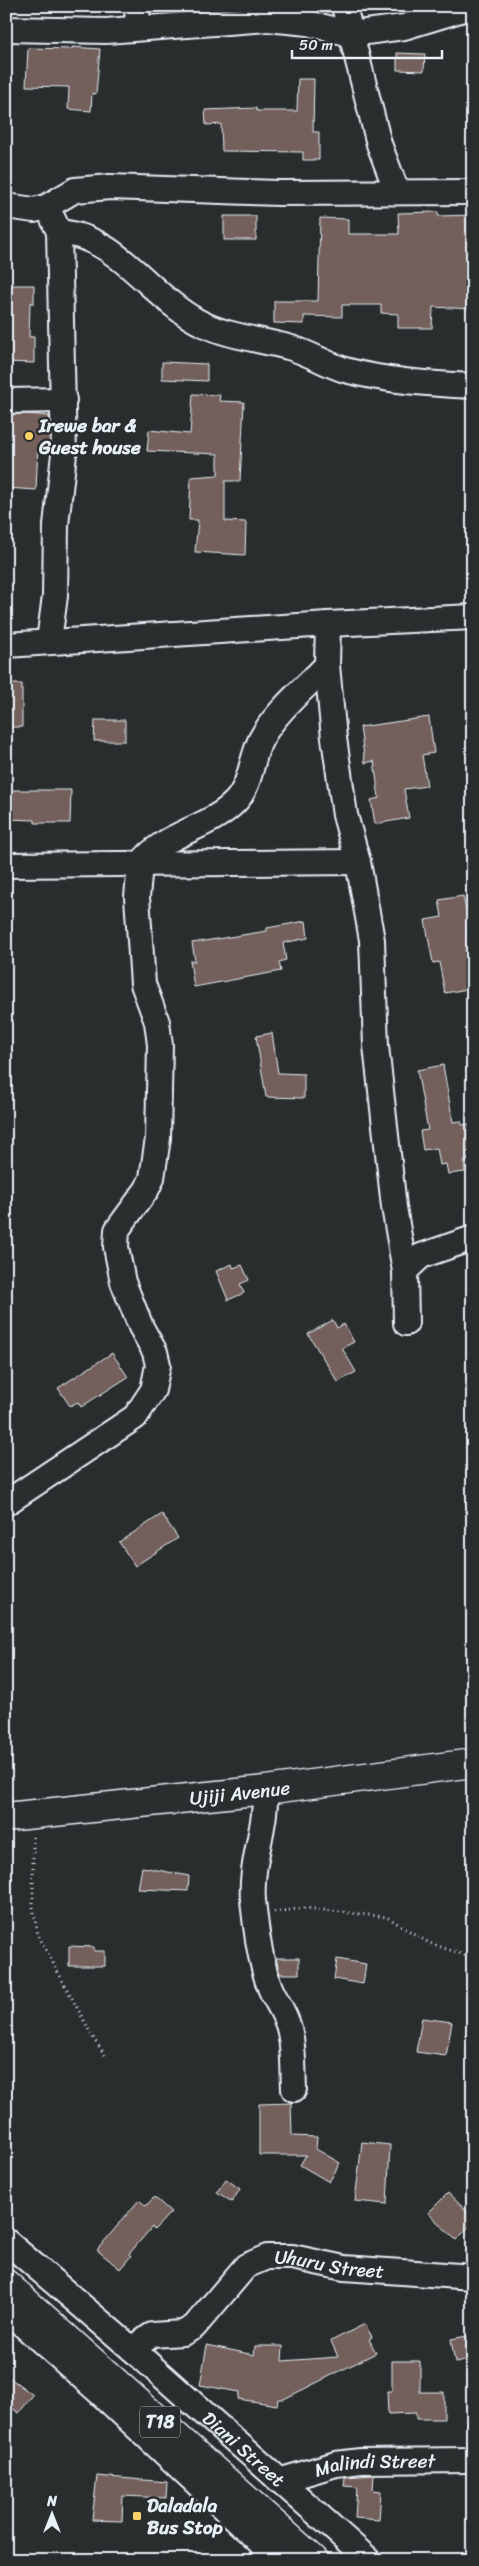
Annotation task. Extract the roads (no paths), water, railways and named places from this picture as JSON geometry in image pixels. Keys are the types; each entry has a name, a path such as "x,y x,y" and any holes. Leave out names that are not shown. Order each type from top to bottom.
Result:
{"main road":[{"name":"Ujiji Avenue","path":"19,1815 264,1790 473,1763"},
{"name":"T18","path":"6,2284 314,2560"}],"street":[{"path":"344,6 379,144 397,192"},
{"path":"6,29 64,32 138,17 204,22 268,20 308,23 351,34 404,27 473,6"},
{"path":"6,206 34,210 46,207 75,190 110,187 279,193 473,192"},
{"path":"46,207 59,232 64,400 64,454 56,525 55,596 49,641"},
{"path":"59,232 76,233 110,250 197,321 219,330 292,348 343,369 397,379 473,386"},
{"path":"6,401 64,400"},
{"path":"6,645 328,624 473,617"},
{"path":"328,624 327,665 345,815 358,862 372,940 376,1046 394,1207 405,1271 406,1323"},
{"path":"6,1503 135,1417 146,1403 158,1376 155,1352 126,1289 116,1247 117,1230 147,1189 152,1178 158,1138 160,1045 157,1022 143,984 137,897 140,865 157,849 224,811 236,801 252,768 260,740 276,718 327,665"},
{"path":"6,864 140,865 358,862"},
{"path":"405,1271 421,1256 473,1238"},
{"path":"264,1790 266,1810 254,1867 253,1899 264,1968 272,1991 283,2008 289,2028 294,2089"},
{"name":"Diani Street","path":"6,2241 132,2349 278,2481 369,2560"},
{"name":"Uhuru Street","path":"132,2349 152,2335 183,2333 194,2327 246,2266 267,2258 292,2257 344,2268 473,2277"},
{"path":"6,2310 99,2392 279,2560"},
{"name":"Malindi Street","path":"278,2481 336,2464 361,2461 473,2460"}],"place":[{"name":"Irewe bar & Guest house","path":"29,436"},
{"name":"Daladala Bus Stop","path":"137,2516"}]}
